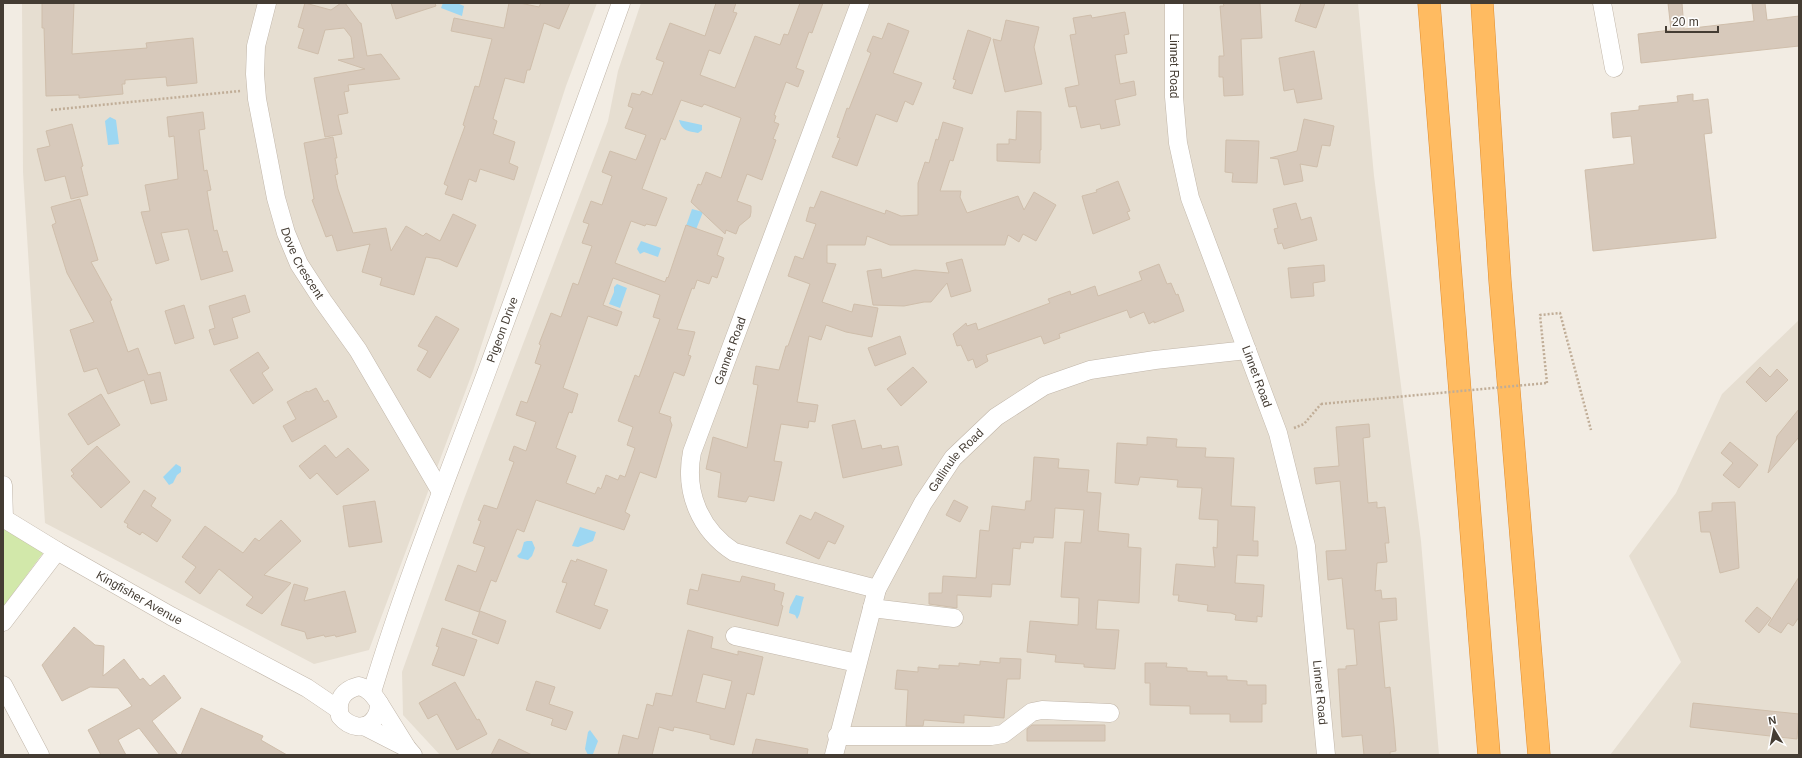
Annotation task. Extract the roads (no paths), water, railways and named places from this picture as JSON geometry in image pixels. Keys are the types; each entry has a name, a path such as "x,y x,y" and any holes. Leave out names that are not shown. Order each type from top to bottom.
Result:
{"highway":[{"path":"1430,3 1488,755"},
{"path":"1482,3 1500,281 1539,755"}],"street":[{"name":"Dove Crescent","path":"267,3 256,46 256,90 276,198 286,234 299,264 323,302 358,350 441,492"},
{"name":"Pigeon Drive","path":"364,726 375,718 366,692 383,656 441,492 547,211 621,3"},
{"name":"Gannet Road","path":"860,3 692,452 690,472 693,493 703,522 724,546 734,552 877,589"},
{"name":"Linnet Road","path":"1174,3 1174,97 1178,143 1190,198 1278,433 1306,546 1326,755"},
{"path":"1602,3 1614,68"},
{"name":"Gallinule Road","path":"834,755 837,736 877,589 923,503 953,458 1002,413 1044,386 1090,370 1156,360 1247,350"},
{"name":"Kingfisher Avenue","path":"3,485 4,518 57,551 171,616 308,688 338,709 340,716 350,725 357,727 364,726 410,751"},
{"path":"3,622 57,551"},
{"path":"872,608 954,618"},
{"path":"735,636 857,663"},
{"path":"3,685 40,755"},
{"name":"Kingfisher Avenue","path":"308,688 366,692"},
{"path":"338,709 342,696 347,690 366,692 410,751"},
{"path":"837,736 991,736 1003,734 1032,712 1042,710 1110,713"}],"water":[{"path":"443,3 457,3 464,6 462,16 441,8"},
{"path":"110,117 116,120 119,144 108,145 105,121"},
{"path":"679,120 702,125 702,130 698,133 686,130 680,124"},
{"path":"692,209 703,212 695,232 685,229"},
{"path":"641,241 661,248 658,257 644,252 640,254 637,249"},
{"path":"617,284 627,288 620,308 609,304 614,292 614,287"},
{"path":"176,464 181,467 181,472 177,475 173,483 169,485 163,477"},
{"path":"580,527 596,532 593,541 578,547 572,546"},
{"path":"532,541 535,548 532,556 528,560 517,556 521,552 524,542"},
{"path":"796,595 804,597 797,619 795,615 789,613 790,607"},
{"path":"590,730 598,741 593,754 588,755 585,749 588,732"}]}
